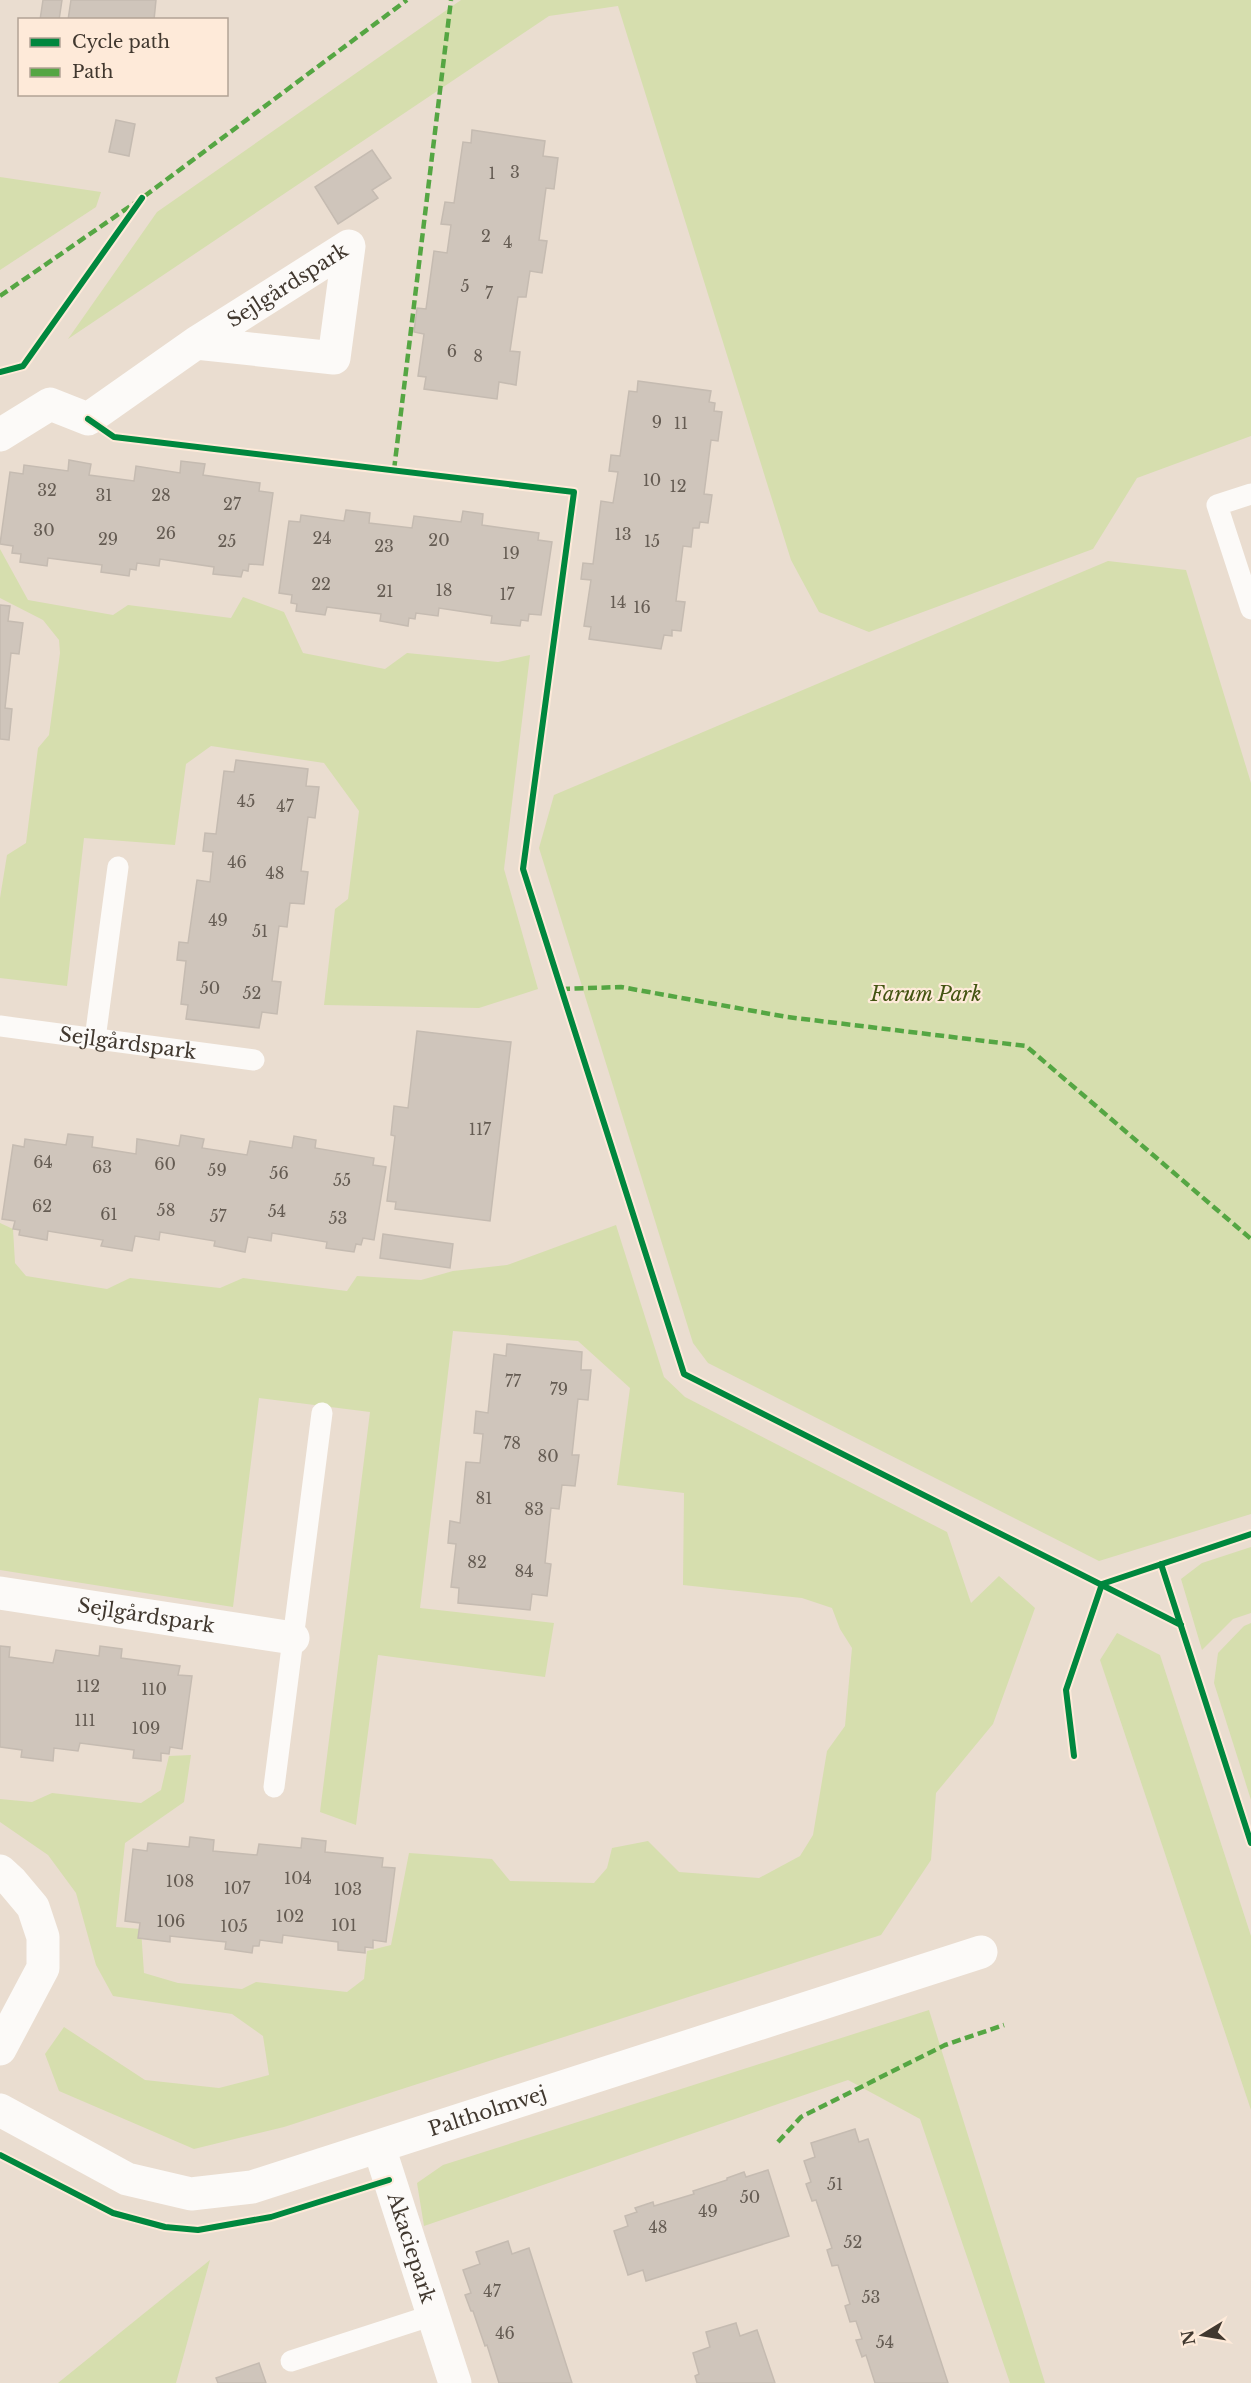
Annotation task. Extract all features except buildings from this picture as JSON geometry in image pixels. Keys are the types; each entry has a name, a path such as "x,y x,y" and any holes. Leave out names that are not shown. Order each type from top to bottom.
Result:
{"street":[{"name":"Sejlgårdspark","path":"0,435 50,404 88,419 196,343 349,246 334,358 196,343"},
{"name":"Sejlgårdspark","path":"0,1593 293,1638"},
{"path":"0,1871 33,1907 44,1937 42,1968 0,2049"},
{"name":"Paltholmvej","path":"0,2110 127,2179 191,2194 252,2187 981,1952"},
{"name":"Akaciepark","path":"379,2147 455,2383"}],"lane":[{"path":"1251,494 1217,506 1251,609"},
{"path":"95,1039 118,867"},
{"name":"Sejlgårdspark","path":"0,1026 254,1060"},
{"path":"274,1787 322,1413"},
{"name":"Akaciepark","path":"291,2361 433,2315"}],"green space":[{"path":"461,0 1251,0 1251,436 1137,478 1093,549 869,632 819,612 791,560 618,6 549,16 68,339 157,212"},
{"path":"0,177 101,192 96,207 0,270"},
{"path":"0,549 28,600 113,615 128,605 231,618 243,597 284,612 303,653 385,669 407,653 498,662 530,655 504,869 538,989 479,1008 324,1005 335,909 348,899 359,811 324,763 211,746 186,764 175,845 84,838 67,986 0,978 0,898 7,855 26,843 38,748 49,735 60,653 59,640 43,620 0,598"},
{"name":"Farum Park","path":"1108,561 1186,570 1251,783 1251,1514 1099,1561 708,1363 693,1343 539,848 554,795"},
{"path":"0,1223 13,1229 15,1263 26,1276 107,1289 130,1278 220,1288 243,1278 347,1291 357,1276 421,1280 453,1271 507,1265 616,1225 664,1377 685,1397 947,1532 971,1603 999,1576 1035,1608 993,1724 936,1793 931,1860 881,1935 284,2127 194,2149 59,2091 45,2054 64,2027 145,2080 219,2088 269,2075 263,2036 232,2014 113,1996 96,1965 76,1893 48,1855 0,1822 0,1799 32,1802 52,1793 141,1803 161,1790 169,1756 191,1755 184,1802 125,1843 116,1927 141,1929 144,1973 178,1983 242,1989 256,1982 347,1992 364,1979 367,1951 391,1945 409,1853 492,1859 510,1881 594,1883 607,1868 612,1848 648,1841 679,1872 759,1878 800,1856 813,1835 827,1751 845,1726 852,1648 840,1629 832,1608 802,1598 683,1585 684,1493 617,1485 630,1388 578,1341 453,1331 420,1608 554,1623 545,1677 378,1655 356,1825 320,1812 370,1412 259,1398 233,1607 0,1570"},
{"path":"1251,1547 1251,1613 1233,1619 1202,1650 1181,1579 1202,1563"},
{"path":"1251,1623 1251,1800 1214,1683 1218,1653 1244,1626"},
{"path":"1117,1633 1160,1655 1251,1936 1251,2110 1100,1660"},
{"path":"929,2010 1045,2383 1010,2383 920,2119 848,2080 424,2226 417,2183 443,2165"},
{"path":"210,2260 176,2383 58,2383"}],"marked path":[{"path":"0,296 142,198 407,0"},
{"path":"394,470 451,0"},
{"path":"561,989 621,987 787,1017 1026,1046 1251,1239"},
{"path":"778,2142 801,2117 945,2045 1004,2025"}],"cycle path":[{"path":"0,372 23,366 142,198"},
{"path":"88,419 114,437 574,492 523,869 684,1374 1181,1625"},
{"path":"1074,1756 1066,1690 1102,1584 1251,1534"},
{"path":"1161,1564 1251,1843"},
{"path":"0,2155 113,2213 165,2227 198,2230 271,2217 389,2180"}]}
